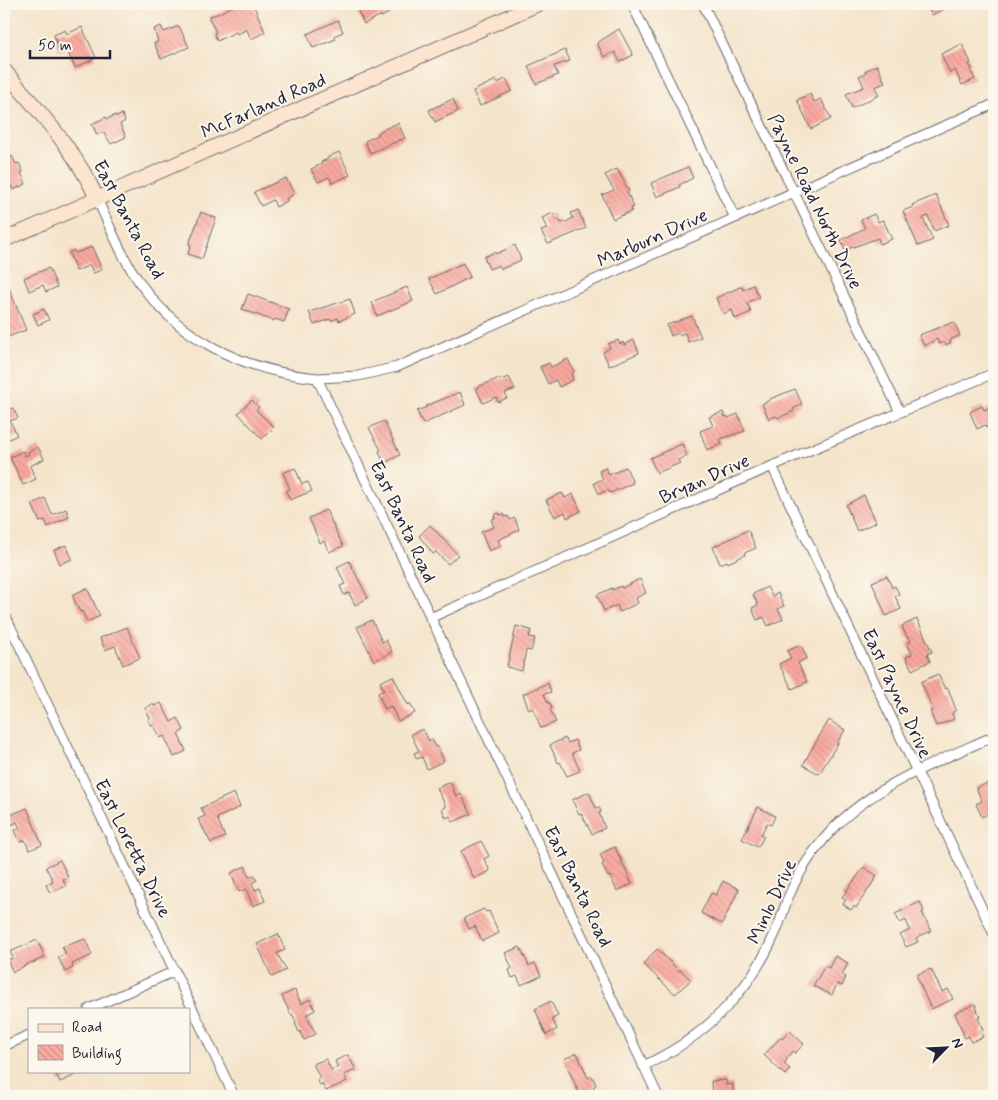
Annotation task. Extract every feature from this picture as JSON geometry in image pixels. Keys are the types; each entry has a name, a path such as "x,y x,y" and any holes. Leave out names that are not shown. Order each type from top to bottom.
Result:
{"street":[{"name":"McFarland Road","path":"4,240 538,4"},
{"path":"632,4 735,218"},
{"name":"Payne Road North Drive","path":"703,4 900,412"},
{"name":"East Banta Road","path":"4,70 80,165 134,275 145,291 180,326 208,345 244,362 287,374 317,378 658,1096"},
{"name":"Marburn Drive","path":"317,378 358,376 397,368 994,104"},
{"name":"Bryan Drive","path":"430,618 772,466 994,372"},
{"name":"East Payne Drive","path":"772,466 994,934"},
{"name":"East Loretta Drive","path":"4,613 234,1096"},
{"name":"Minlo Drive","path":"643,1066 666,1055 698,1034 717,1018 740,993 767,951 793,887 804,866 831,831 862,803 916,771 994,736"},
{"path":"91,1008 174,971"},
{"path":"4,1046 28,1035"}],"building":[{"path":"237,4 253,4 265,32 251,39 246,28 244,31 237,34 236,32 217,41 214,33 216,32 209,18 210,16"},
{"path":"369,4 385,4 389,13 364,24 357,9"},
{"path":"922,4 941,4 944,9 932,15 927,7 924,8"},
{"path":"338,20 343,32 334,36 336,39 313,48 307,34"},
{"path":"161,26 164,32 179,26 189,47 161,59 154,43 158,42 154,29"},
{"path":"82,27 96,58 75,68 69,55 68,47 59,51 54,35 65,30 67,34"},
{"path":"619,29 633,55 620,62 615,52 604,57 597,43"},
{"path":"962,44 971,63 969,64 972,69 970,70 975,79 962,85 955,70 950,73 941,54"},
{"path":"565,50 570,61 554,66 558,75 536,84 528,66"},
{"path":"877,65 885,83 875,87 879,95 852,108 846,94 864,87 859,76"},
{"path":"506,79 512,91 480,106 473,91 496,80 497,83"},
{"path":"810,94 814,102 821,99 831,119 811,129 797,100"},
{"path":"453,99 458,111 435,122 429,110"},
{"path":"122,114 125,121 120,124 126,137 111,144 103,132 97,135 92,124 106,117 107,119"},
{"path":"398,123 405,138 370,153 365,141 378,135 382,130"},
{"path":"339,152 350,175 332,183 329,177 318,182 311,169"},
{"path":"12,156 16,164 19,163 26,184 13,190 4,170 4,160"},
{"path":"688,167 693,178 679,185 680,187 657,197 651,183"},
{"path":"617,169 629,191 627,192 634,207 631,208 632,211 613,219 602,195 614,190 605,175"},
{"path":"286,178 294,194 286,199 287,201 276,207 273,200 261,206 254,192"},
{"path":"936,195 949,225 934,231 928,216 923,218 933,240 918,246 903,211"},
{"path":"578,210 586,228 548,244 541,231 547,229 542,218 553,213 556,220 559,219 561,223 566,222 573,218 571,213"},
{"path":"201,212 216,218 202,259 188,254 191,245 189,244"},
{"path":"874,214 878,222 883,220 892,239 880,244 878,238 845,250 841,240 865,228 861,220"},
{"path":"515,245 521,260 501,269 499,265 489,269 484,257 495,252 496,254"},
{"path":"92,247 102,270 93,273 90,265 76,271 69,253 74,250 76,253"},
{"path":"463,263 470,277 437,294 429,279"},
{"path":"49,268 57,287 46,292 43,285 29,291 24,278"},
{"path":"753,285 759,297 747,303 751,312 735,319 732,310 723,314 716,298 742,286 743,290"},
{"path":"8,286 26,330 8,337 4,326 4,287"},
{"path":"407,287 413,301 377,316 372,302"},
{"path":"248,294 289,309 284,322 275,319 274,321 242,309"},
{"path":"350,299 355,314 339,321 338,318 331,321 330,319 314,325 309,312"},
{"path":"44,309 49,320 38,325 33,314"},
{"path":"692,316 701,337 688,342 685,333 671,336 667,325"},
{"path":"954,322 960,335 950,340 951,342 946,345 945,342 939,344 937,339 924,346 919,335"},
{"path":"618,340 620,344 623,342 624,345 634,340 639,353 609,366 603,352 610,348 608,344"},
{"path":"568,359 574,372 571,374 573,380 559,387 556,380 548,384 540,367 549,363 551,367"},
{"path":"509,377 515,389 505,393 507,398 498,402 496,397 483,403 476,388 499,378 500,380"},
{"path":"795,389 802,404 793,409 794,411 778,418 776,416 769,419 762,404"},
{"path":"460,392 465,405 423,424 417,411"},
{"path":"252,400 259,407 256,410 274,427 262,439 238,413"},
{"path":"982,406 984,410 994,406 994,426 987,428 985,425 977,429 970,412"},
{"path":"13,408 18,418 10,421 17,435 4,442 4,412"},
{"path":"723,412 725,417 727,416 728,418 738,414 745,431 720,439 722,444 707,450 700,431 713,426 709,417"},
{"path":"384,421 400,455 384,463 379,451 381,450 369,428"},
{"path":"682,444 687,456 678,460 680,463 657,473 650,458"},
{"path":"38,447 44,459 30,466 36,479 23,485 10,457 23,451 25,456 29,454 28,452"},
{"path":"626,467 633,483 610,493 608,490 599,494 594,483 603,479 599,471 606,468 609,475"},
{"path":"295,468 302,484 308,482 312,491 290,500 286,491 290,489 283,473"},
{"path":"562,493 565,498 573,494 581,511 567,518 565,512 555,517 546,500"},
{"path":"864,495 876,522 857,531 846,505"},
{"path":"45,498 52,515 66,509 69,517 48,527 45,520 40,522 32,504"},
{"path":"326,510 343,546 329,552 324,541 320,543 309,518"},
{"path":"499,513 500,515 504,514 505,517 508,516 510,520 515,518 519,530 498,540 501,546 489,551 481,532 494,527 491,520 495,518 494,515"},
{"path":"430,525 458,555 448,564 436,552 433,554 419,536"},
{"path":"748,530 756,548 728,563 727,561 720,564 713,547"},
{"path":"66,545 72,559 60,564 54,550"},
{"path":"349,561 368,598 355,605 349,593 344,595 340,586 345,584 337,567"},
{"path":"887,576 892,588 895,586 899,594 895,596 901,609 886,616 872,582"},
{"path":"640,579 646,593 636,598 638,603 620,612 617,605 604,611 597,595 612,588 612,590 621,586 622,588"},
{"path":"767,587 772,596 778,593 784,606 778,609 783,619 768,626 764,617 757,620 752,608 758,605 753,594"},
{"path":"87,588 100,616 87,622 72,595"},
{"path":"917,619 932,652 927,654 930,661 912,670 906,657 912,654 907,643 911,641 909,637 907,638 902,626"},
{"path":"372,620 382,642 386,640 392,652 374,661 357,627"},
{"path":"516,626 531,630 529,637 535,638 531,651 526,650 522,671 507,667"},
{"path":"127,627 140,658 123,665 115,646 105,650 100,638"},
{"path":"801,645 807,658 798,663 807,682 792,689 779,664 791,658 787,651"},
{"path":"938,674 945,689 948,688 956,710 952,713 954,719 936,726 930,711 933,710 921,682"},
{"path":"393,676 408,705 410,703 415,713 398,721 391,706 385,709 378,693 384,690 380,682"},
{"path":"548,683 551,692 544,694 548,703 550,703 552,708 550,709 556,722 541,728 533,708 529,710 523,694"},
{"path":"161,703 171,722 178,718 184,730 178,734 186,751 174,757 164,736 160,738 154,725 152,726 145,708"},
{"path":"829,720 845,730 819,774 803,765"},
{"path":"423,729 429,741 432,739 435,747 437,746 444,761 427,769 422,757 417,759 414,753 419,751 411,734"},
{"path":"565,738 568,743 575,740 579,750 572,753 580,771 567,776 560,762 558,763 550,745"},
{"path":"993,781 994,811 982,817 976,804 982,801 976,788"},
{"path":"450,782 456,796 461,794 471,814 453,822 450,816 446,818 442,809 446,807 437,788"},
{"path":"589,792 596,808 599,807 601,812 599,813 605,828 592,834 572,800"},
{"path":"234,793 240,807 217,818 225,837 211,843 198,819 205,816 201,808"},
{"path":"758,807 775,816 771,825 767,823 761,835 764,836 758,847 742,839"},
{"path":"27,808 42,845 29,850 25,840 20,842 15,830 20,828 17,822 12,825 8,816"},
{"path":"481,841 489,856 484,859 490,871 474,879 461,851"},
{"path":"615,847 632,884 617,891 602,865 604,864 600,854"},
{"path":"60,860 68,877 63,879 66,886 50,893 46,885 53,881 46,867"},
{"path":"245,866 249,877 254,875 257,880 252,883 255,890 260,888 265,901 253,906 246,889 239,892 231,873"},
{"path":"864,867 877,876 856,908 854,906 851,910 843,904 846,900 842,897"},
{"path":"723,881 739,889 722,924 701,913 711,893 716,895"},
{"path":"920,902 924,911 922,912 931,931 916,938 918,942 906,947 900,935 910,930 906,920 900,923 895,914"},
{"path":"484,909 486,912 489,911 499,933 482,941 475,926 469,929 464,918"},
{"path":"278,934 285,950 277,953 286,970 272,977 257,944"},
{"path":"85,939 92,955 72,964 73,968 65,972 58,957 66,954 62,947"},
{"path":"37,940 45,957 13,972 7,960 13,958 10,952"},
{"path":"520,947 529,966 535,963 541,976 521,985 517,976 512,978 509,970 512,968 505,953"},
{"path":"657,949 691,980 675,994 643,964"},
{"path":"835,956 848,963 842,975 846,977 842,986 837,984 832,995 813,986 825,966 829,968"},
{"path":"931,969 942,992 948,989 953,999 931,1009 916,975"},
{"path":"295,990 301,1004 310,999 315,1010 306,1015 316,1034 304,1040 282,996"},
{"path":"551,1001 558,1016 552,1019 557,1029 546,1035 535,1009"},
{"path":"975,1004 980,1017 978,1018 983,1030 980,1031 983,1037 971,1042 968,1036 965,1038 955,1013"},
{"path":"790,1031 804,1044 795,1053 793,1051 786,1059 784,1064 790,1069 785,1075 764,1055 781,1037 782,1039"},
{"path":"577,1053 588,1078 592,1076 596,1085 593,1087 597,1096 572,1096 579,1093 564,1059"},
{"path":"348,1055 356,1070 344,1075 347,1081 326,1091 317,1080 320,1078 313,1064 326,1059 331,1070 338,1067 335,1061"},
{"path":"55,1072 86,1072 81,1075 80,1073 60,1082"},
{"path":"726,1080 726,1085 733,1084 733,1096 712,1096 711,1081"}]}
